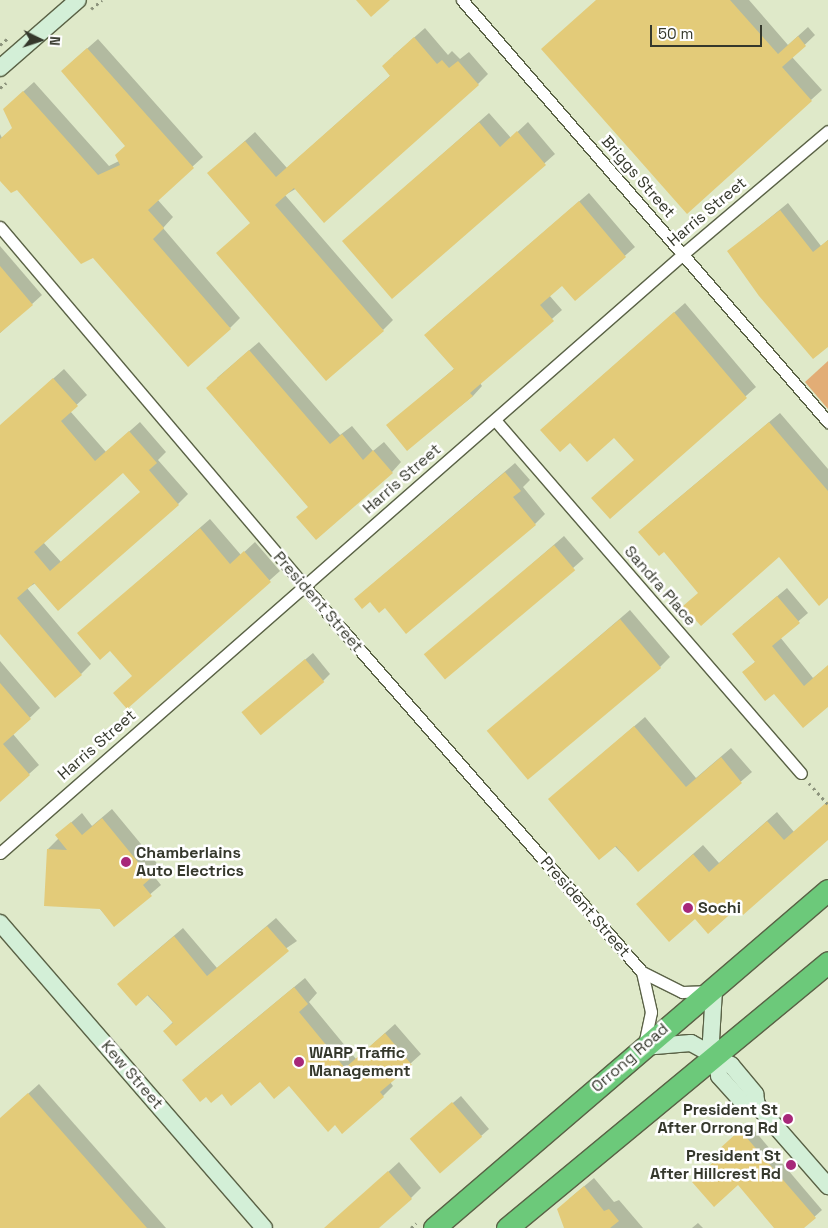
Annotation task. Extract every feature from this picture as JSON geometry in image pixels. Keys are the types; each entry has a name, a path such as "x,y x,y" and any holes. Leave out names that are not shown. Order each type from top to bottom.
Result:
{"highway":[{"name":"Orrong Road","path":"434,1228 643,1047 714,990 828,890"},
{"path":"507,1228 716,1058 828,962"}],"street":[{"path":"0,68 78,0"},
{"name":"Briggs Street","path":"462,0 828,422"},
{"name":"Harris Street","path":"0,853 683,254 828,131"},
{"name":"President Street","path":"0,227 304,586 642,972 682,992 714,990"},
{"name":"Sandra Place","path":"495,420 800,774"},
{"name":"Kew Street","path":"0,922 264,1228"},
{"name":"President Street","path":"642,972 651,1012 643,1047"},
{"path":"714,990 711,1040 716,1058"},
{"path":"643,1047 691,1043 732,1065 755,1094 756,1105 828,1186"}],"path":[{"path":"800,774 828,804"}],"shaded area":[{"path":"828,361 828,409 805,382"}],"building":[{"path":"356,0 390,0 371,17"},
{"path":"596,0 730,0 778,54 798,36 806,46 782,67 812,101 687,214 541,49"},
{"path":"414,37 437,64 442,60 449,68 458,61 479,85 324,223 294,188 275,205 384,331 326,381 216,253 250,223 207,173 245,141 276,177 390,76 382,66"},
{"path":"87,48 194,168 148,210 164,228 153,239 231,329 188,367 93,258 81,264 17,190 11,193 0,181 0,139 12,128 3,109 23,91 98,175 120,165 115,155 125,146 61,71"},
{"path":"479,122 500,147 517,131 546,165 392,299 342,241"},
{"path":"579,201 626,257 575,301 562,286 540,305 554,321 470,393 473,396 407,451 386,425 454,369 424,335"},
{"path":"780,210 813,252 828,240 828,347 813,359 759,296 727,251"},
{"path":"0,266 33,305 0,333"},
{"path":"674,312 747,398 610,519 591,498 634,460 614,438 587,462 570,443 560,452 540,430"},
{"path":"249,350 330,444 342,434 363,460 373,450 393,473 316,540 296,517 308,507 206,388"},
{"path":"53,378 78,406 61,421 95,461 129,431 157,463 149,470 179,505 58,611 34,583 17,598 82,675 55,698 0,634 0,425","holes":["123,473 140,492 50,571 34,552"]},
{"path":"769,422 828,491 828,598 819,606 779,557 701,626 683,606 698,593 664,552 659,556 638,532"},
{"path":"505,472 521,491 513,497 536,525 406,634 385,608 379,613 370,602 362,609 354,599"},
{"path":"200,528 230,564 244,551 271,582 127,709 113,693 132,676 110,651 100,660 77,633"},
{"path":"554,545 575,570 445,680 424,654"},
{"path":"777,596 800,623 772,646 804,686 828,665 828,707 803,728 774,694 765,701 742,672 755,662 732,634"},
{"path":"620,619 661,668 528,780 487,731"},
{"path":"305,659 324,682 261,735 241,712"},
{"path":"0,683 31,719 3,744 30,775 0,802"},
{"path":"634,726 686,787 721,757 742,783 638,872 616,846 599,860 548,799"},
{"path":"828,801 828,840 743,915 737,908 708,934 695,919 669,942 636,904 693,854 709,872 767,821 784,840"},
{"path":"102,818 151,878 143,885 152,896 114,927 100,909 44,906 47,849 67,850 55,835 71,822 82,835"},
{"path":"267,926 289,951 176,1046 163,1031 173,1023 157,1004 148,995 136,1006 117,984 174,936 207,976"},
{"path":"294,987 308,1004 299,1012 345,1068 385,1033 412,1065 380,1092 384,1097 342,1134 335,1125 328,1132 289,1086 274,1099 260,1082 231,1106 222,1094 211,1103 206,1097 200,1102 182,1080"},
{"path":"28,1093 147,1228 0,1228 0,1118"},
{"path":"452,1102 482,1137 440,1173 410,1139"},
{"path":"740,1130 816,1218 804,1228 774,1228 738,1185 714,1207 692,1182 721,1155 717,1151"},
{"path":"388,1171 412,1199 379,1228 324,1228"},
{"path":"584,1186 604,1211 609,1209 619,1221 610,1228 564,1228 557,1209"}],"place":[{"name":"Chamberlains Auto Electrics","path":"126,862"},
{"name":"Sochi","path":"688,908"},
{"name":"WARP Traffic Management","path":"299,1062"},
{"name":"President St After Orrong Rd","path":"788,1119"},
{"name":"President St After Hillcrest Rd","path":"791,1165"}]}
